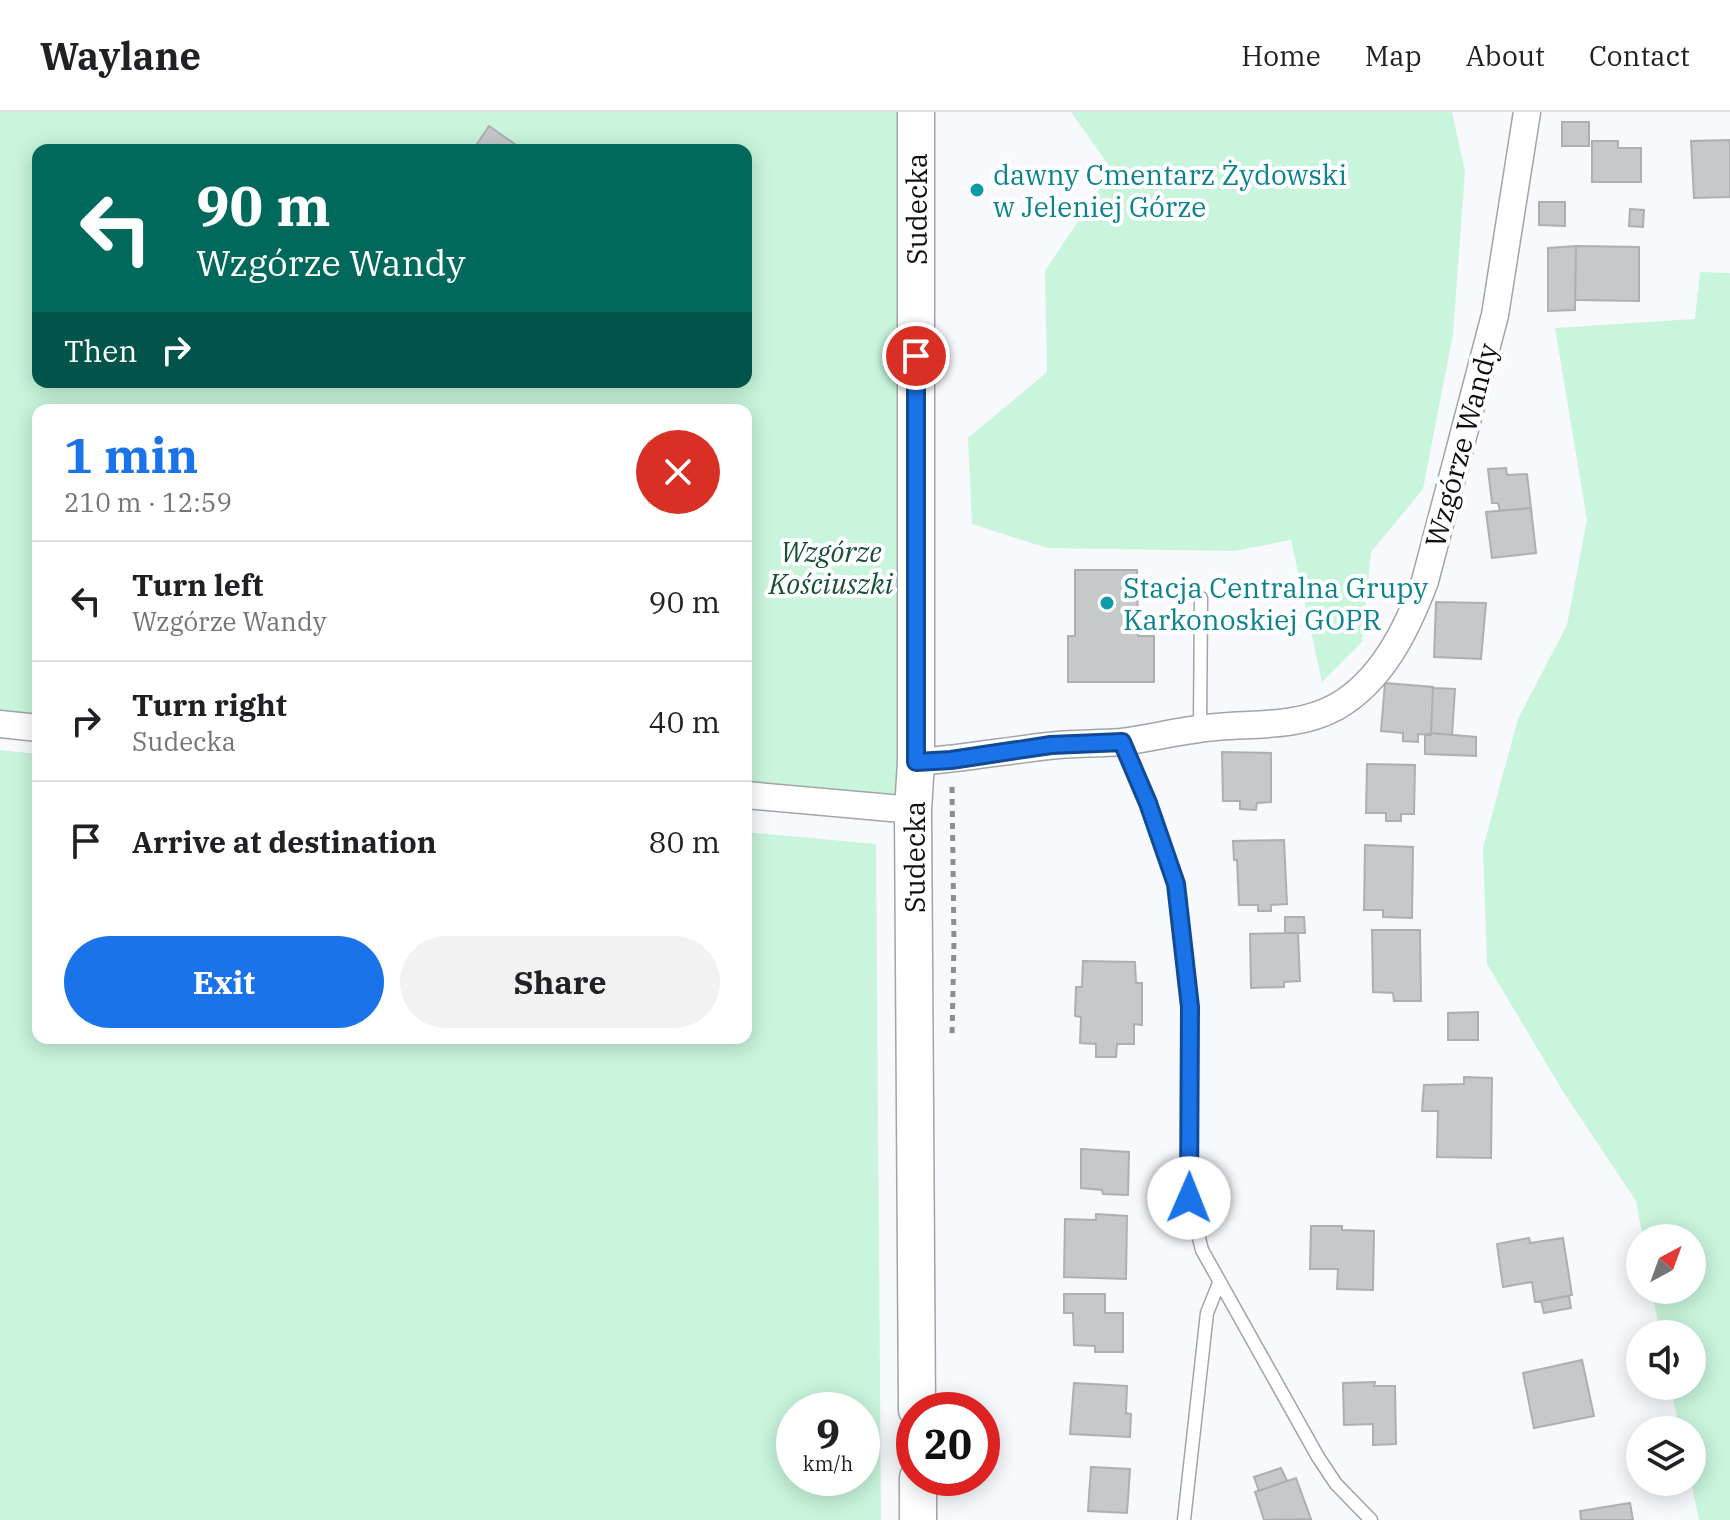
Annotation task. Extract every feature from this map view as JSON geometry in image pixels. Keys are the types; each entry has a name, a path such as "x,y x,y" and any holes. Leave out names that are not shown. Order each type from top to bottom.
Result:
{"street":[{"name":"Sudecka","path":"916,112 916,762 913,810 917,1392"},
{"name":"Wzgórze Wandy","path":"916,762 1051,745 1122,742 1200,728 1292,723 1334,708 1365,686 1412,616 1425,581 1495,315 1527,112"},
{"path":"0,724 32,727"},
{"path":"752,796 913,810"},
{"path":"918,1496 918,1520"}],"lane":[{"path":"1200,728 1201,598"},
{"path":"1122,742 1148,803 1176,884 1190,1007 1189,1198 1202,1250 1318,1457 1336,1484 1371,1520"},
{"path":"1184,1520 1207,1313 1219,1283"}],"green space":[{"name":"Wzgórze Kościuszki","path":"0,112 916,112 913,810 752,796 752,404 32,404 32,727 0,724"},
{"path":"1071,112 1452,112 1465,172 1453,334 1423,489 1371,552 1362,642 1322,682 1291,540 1234,551 1047,548 972,524 968,438 1047,372 1045,271 1112,170"},
{"path":"1700,272 1730,273 1730,1520 1699,1520 1694,1496 1706,1496 1706,1416 1677,1416 1673,1400 1706,1400 1706,1320 1657,1320 1655,1304 1706,1304 1706,1224 1640,1224 1636,1201 1564,1093 1487,964 1483,848 1518,719 1567,625 1587,520 1555,328 1695,319"},
{"path":"0,750 32,753 32,1044 752,1044 752,833 876,844 881,1520 0,1520"}],"building":[{"path":"1562,122 1589,122 1589,146 1562,146"},
{"path":"489,126 515,144 477,144"},
{"path":"1730,140 1730,197 1694,198 1691,141"},
{"path":"1592,141 1618,141 1618,148 1641,148 1641,182 1592,182"},
{"path":"1539,202 1565,202 1565,226 1539,225"},
{"path":"1630,209 1644,210 1643,227 1629,226"},
{"path":"1576,246 1639,247 1639,301 1575,300"},
{"path":"1576,246 1575,310 1548,311 1548,248"},
{"path":"1506,468 1507,475 1527,474 1531,508 1500,511 1498,503 1492,503 1488,469"},
{"path":"1531,508 1536,553 1492,558 1486,512"},
{"name":"Stacja Centralna Grupy Karkonoskiej GOPR","path":"1075,570 1137,570 1138,636 1154,636 1154,682 1068,682 1068,636 1075,636"},
{"path":"1436,602 1486,603 1481,659 1434,657"},
{"path":"1385,683 1433,687 1431,735 1418,734 1418,742 1403,741 1403,733 1381,731"},
{"path":"1433,688 1455,689 1452,735 1431,733"},
{"path":"1425,735 1476,737 1476,756 1425,754"},
{"path":"1222,752 1271,753 1271,802 1257,803 1256,810 1240,809 1240,801 1223,801"},
{"path":"1367,764 1415,765 1414,814 1401,814 1401,821 1386,821 1386,813 1366,813"},
{"path":"1284,840 1287,904 1271,905 1271,911 1258,911 1258,905 1239,905 1233,841"},
{"path":"1365,845 1413,847 1412,918 1383,917 1383,910 1364,910"},
{"path":"1285,917 1304,917 1305,933 1285,933"},
{"path":"1372,930 1420,930 1421,1001 1394,1001 1393,993 1373,992"},
{"path":"1298,933 1300,981 1284,982 1284,987 1251,988 1250,934"},
{"path":"1083,961 1135,962 1136,983 1142,983 1142,1025 1134,1024 1134,1044 1117,1044 1116,1057 1096,1057 1096,1044 1080,1043 1081,1017 1075,1016 1076,987 1082,987"},
{"path":"1478,1012 1478,1040 1448,1040 1448,1013"},
{"path":"1464,1077 1492,1078 1491,1158 1437,1157 1438,1111 1422,1111 1424,1085 1464,1084"},
{"path":"1081,1149 1129,1152 1128,1195 1103,1194 1102,1190 1081,1188"},
{"path":"1096,1214 1127,1216 1126,1279 1064,1277 1065,1219 1096,1220"},
{"path":"1311,1226 1342,1226 1342,1230 1374,1231 1373,1290 1337,1289 1338,1269 1310,1269"},
{"path":"1529,1238 1530,1243 1563,1238 1572,1295 1535,1302 1532,1282 1503,1287 1497,1244"},
{"path":"1064,1294 1105,1294 1105,1313 1123,1313 1123,1352 1095,1352 1095,1346 1074,1345 1073,1313 1064,1313"},
{"path":"1569,1296 1571,1308 1544,1313 1541,1301"},
{"path":"1582,1360 1594,1416 1534,1428 1523,1373"},
{"path":"1375,1382 1374,1386 1395,1386 1396,1444 1373,1445 1373,1424 1344,1425 1343,1383"},
{"path":"1074,1383 1127,1386 1126,1413 1131,1414 1130,1437 1070,1434"},
{"path":"1091,1467 1130,1469 1127,1513 1088,1511"},
{"path":"1281,1468 1287,1481 1259,1491 1254,1477"},
{"path":"1296,1478 1311,1519 1264,1520 1255,1492"},
{"path":"1630,1503 1633,1520 1581,1520 1580,1511"}],"place":[{"name":"dawny Cmentarz Żydowski w Jeleniej Górze","path":"977,190"},
{"name":"Stacja Centralna Grupy Karkonoskiej GOPR","path":"1107,603"}],"route":[{"path":"916,356 916,762 1051,745 1122,742 1148,803 1176,884 1190,1007 1189,1198"}]}
